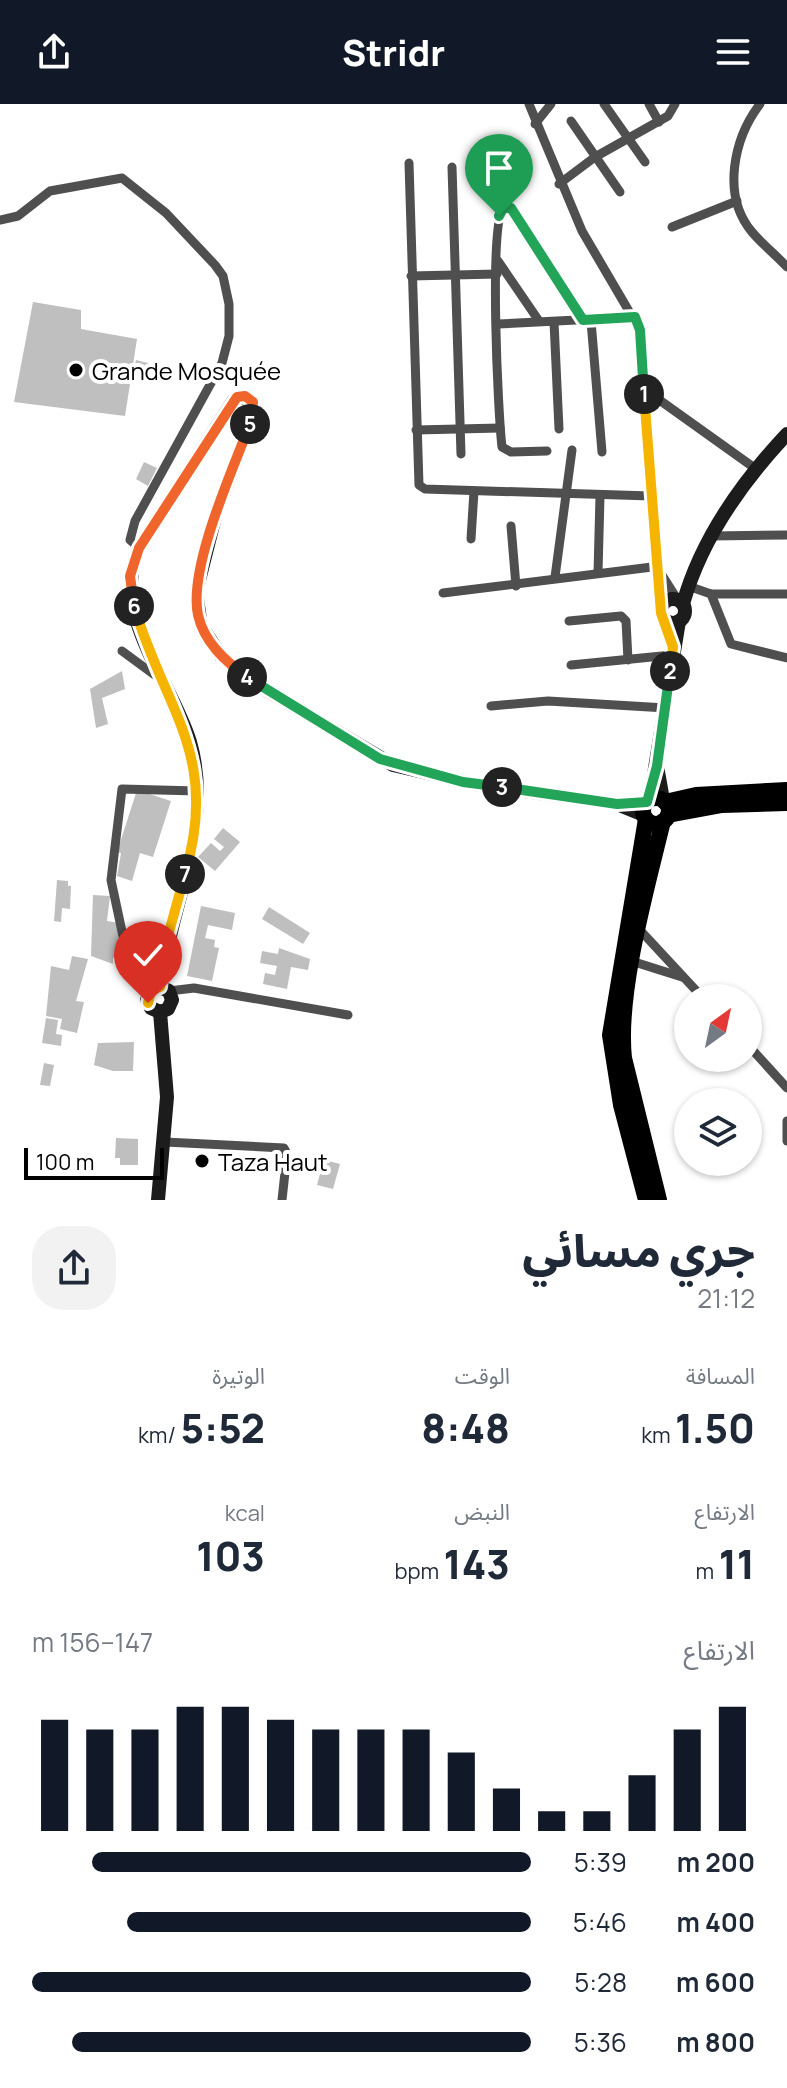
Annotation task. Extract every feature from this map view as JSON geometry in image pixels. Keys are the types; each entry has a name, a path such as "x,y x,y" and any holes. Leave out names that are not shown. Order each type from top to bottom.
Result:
{"main road":[{"path":"656,809 696,795 787,790"},
{"path":"656,809 787,803"},
{"path":"656,809 639,929 628,960 623,1024 624,1058 659,1200"},
{"path":"646,1200 611,1055 611,1026 628,960 656,809"}],"street":[{"path":"164,989 163,960 191,855 197,791 190,743 138,619 129,584 142,544 234,400 240,396 249,398 254,414 216,513 196,592 201,626 221,656 268,691 393,765 463,782 656,809 657,766 673,651 673,610 660,569 651,496 640,330 582,231 559,184 529,104"},
{"path":"535,124 551,104"},
{"path":"604,104 645,162"},
{"path":"649,104 659,122"},
{"path":"559,184 627,136 668,116 675,104"},
{"path":"760,104 738,142 737,201 751,230 787,267"},
{"path":"571,121 620,192"},
{"path":"409,163 420,487 563,496 651,496"},
{"path":"452,167 461,454"},
{"path":"0,220 18,216 50,191 122,178 166,213 223,276 229,316 225,355 135,521 130,540 142,544"},
{"path":"672,227 737,201"},
{"path":"547,451 505,451 500,428 497,259 500,211 511,208 587,320 602,452"},
{"path":"497,259 539,321"},
{"path":"411,276 497,274"},
{"path":"498,324 635,317"},
{"path":"554,322 559,429"},
{"path":"644,389 756,469"},
{"path":"416,430 500,428"},
{"path":"673,610 712,536 756,469 787,434"},
{"path":"555,577 563,496 572,450"},
{"path":"471,539 474,491"},
{"path":"598,573 600,496"},
{"path":"511,526 516,586"},
{"path":"712,536 787,535"},
{"path":"443,593 516,586 555,577 660,569"},
{"path":"660,569 673,610"},
{"path":"688,586 711,594 787,594"},
{"path":"711,594 731,644 787,658"},
{"path":"569,621 621,616 626,621 628,660"},
{"path":"122,651 163,681"},
{"path":"571,665 628,660 673,651"},
{"path":"491,706 535,701 666,708"},
{"path":"163,960 134,953 123,936 110,873 122,789 197,791"},
{"path":"639,929 689,984"},
{"path":"628,960 682,977"},
{"path":"158,1200 167,1097 160,1012 151,1008 147,1000 151,991 194,988 348,1015"},
{"path":"762,1060 787,1088"},
{"path":"787,1121 787,1141"},
{"path":"165,1142 284,1148 287,1154 282,1200"}],"building":[{"name":"Grande Mosquée","path":"33,302 81,310 81,329 137,339 125,416 14,402"},
{"path":"136,360 155,365 146,383 131,379"},
{"path":"144,462 157,468 148,486 136,479"},
{"path":"122,671 125,689 102,698 108,724 96,728 90,689"},
{"path":"137,790 171,801 153,857 140,853 132,881 117,876 121,853 117,852"},
{"path":"223,828 240,842 215,871 198,857 211,843 220,851 224,847 214,839"},
{"path":"57,880 68,881 68,886 71,886 70,909 62,908 61,922 54,921"},
{"path":"93,895 110,896 107,921 119,923 118,958 113,958 113,964 91,956"},
{"path":"201,906 235,913 232,930 208,925 205,938 215,940 214,947 219,948 212,981 187,976"},
{"path":"269,907 310,933 303,944 262,919"},
{"path":"279,948 310,959 308,970 291,967 287,989 263,984 265,973 275,975 277,966 260,963 262,951 278,954"},
{"path":"72,956 88,959 76,1001 84,1002 77,1033 60,1029 62,1019 46,1016 51,966 69,970"},
{"path":"46,1018 58,1020 56,1034 62,1035 61,1046 42,1043"},
{"path":"134,1042 133,1071 113,1071 94,1065 98,1043"},
{"path":"44,1063 54,1065 50,1086 40,1085"},
{"path":"116,1138 138,1139 138,1165 120,1165 120,1158 115,1158"},
{"path":"317,1158 340,1164 333,1189 317,1185 321,1170 315,1169"}],"place":[{"name":"Grande Mosquée","path":"76,370"},
{"name":"Taza Haut","path":"202,1161"}],"route":[{"path":"148,1003 151,991 160,987 166,943 191,855 197,791 190,743 138,619 131,596 130,576 139,548 237,397 245,396 253,402 254,414 216,513 196,592 201,626 208,640 230,665 370,754 393,765 475,784 617,804 647,802 650,799 673,647 661,613 640,330 635,317 583,320 511,208 503,208 499,216"}]}
